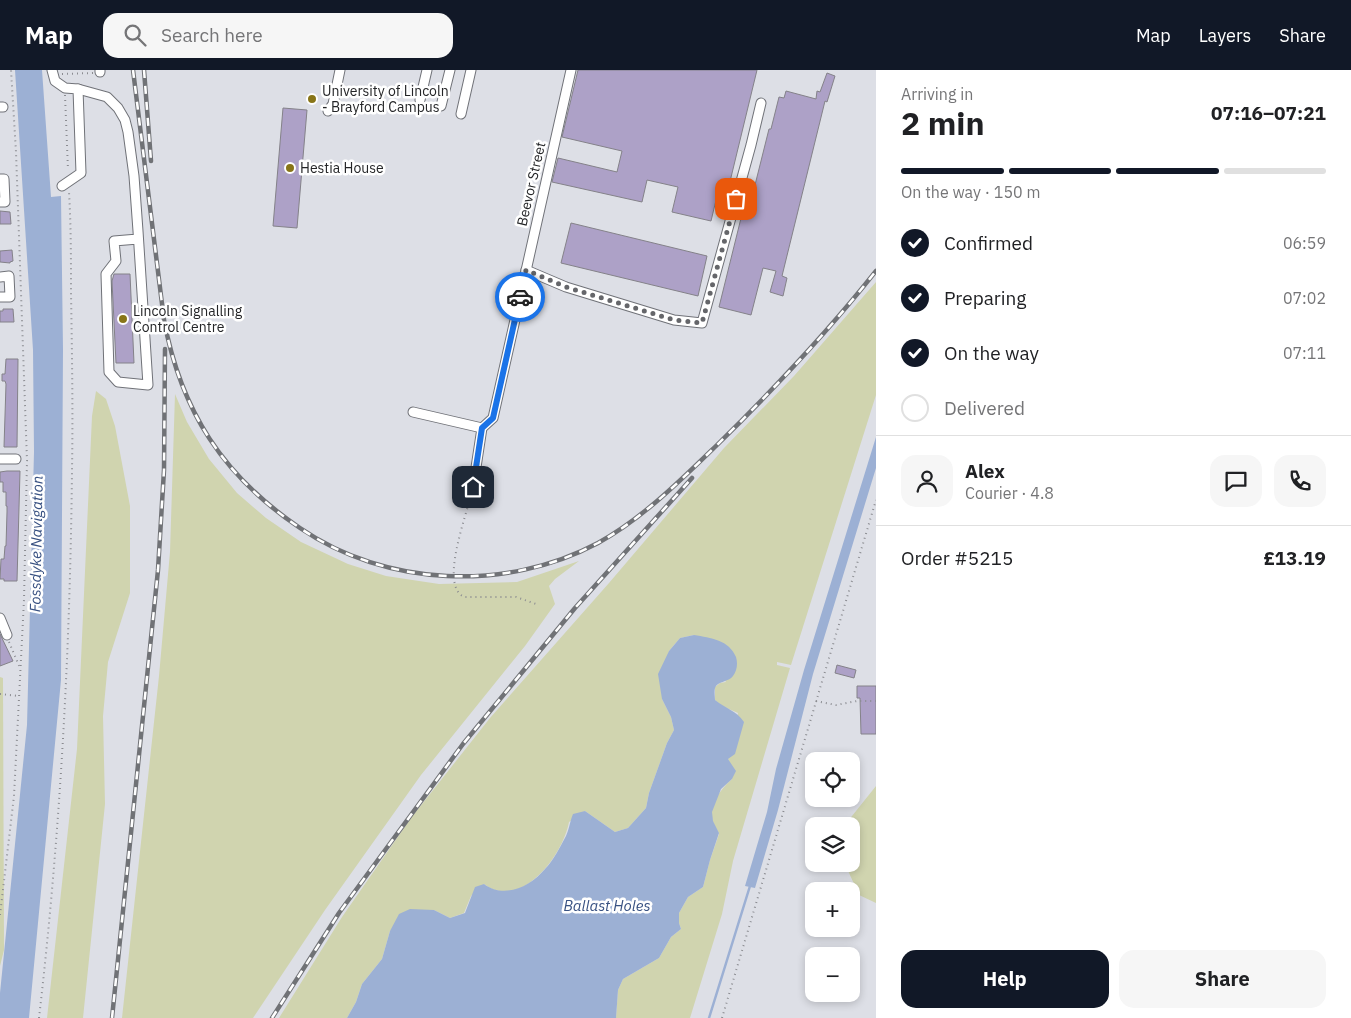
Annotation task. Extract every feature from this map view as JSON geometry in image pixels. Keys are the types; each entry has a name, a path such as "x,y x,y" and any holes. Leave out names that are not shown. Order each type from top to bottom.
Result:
{"street":[{"path":"333,107 332,92 340,70"},
{"path":"420,100 427,70"},
{"path":"442,106 450,70"},
{"path":"461,114 471,70"},
{"name":"Beevor Street","path":"482,428 493,418 571,70"},
{"path":"52,72 55,81 65,88 78,89 107,97 118,108 124,120 134,176 148,384 118,382 109,372 106,274 116,261 114,241 138,239"},
{"path":"65,184 81,173 78,89"},
{"path":"526,270 566,287 674,320 702,323 761,104"},
{"path":"0,179 4,179 5,202 0,202"},
{"path":"0,277 8,276 10,297 0,297"},
{"path":"413,412 482,428 473,487"},
{"path":"0,459 16,459"},
{"path":"0,618 7,635"}],"path":[{"path":"0,915 14,796 24,600 26,432 16,152 11,70"},
{"path":"52,72 100,71"},
{"path":"39,1018 57,833 65,721 71,574 73,396 65,184 65,88"},
{"path":"473,487 455,557 456,589 460,595 464,596 516,597 539,605"},
{"path":"722,1018 876,500"},
{"path":"7,635 20,669"},
{"path":"0,694 19,696"},
{"path":"816,701 836,705 856,701 876,701"}],"green space":[{"path":"876,282 876,395 791,665 777,662 777,665 790,668 733,861 722,914 690,1018 616,1018 618,990 623,979 659,958 671,937 681,929 679,913 688,897 703,887 719,834 713,820 712,807 720,792 732,779 728,759 738,713 722,706 715,700 715,687 720,683 726,682 694,635 680,638 669,651 662,699 671,717 674,730 667,743 649,793 646,808 628,828 615,832 585,811 569,822 558,850 549,864 526,885 512,891 498,891 484,884 471,896 464,913 450,918 434,910 390,931 382,959 362,984 356,1002 347,1018 279,1018 342,917 411,818 490,718 609,583 724,448 794,376"},
{"path":"96,391 106,399 115,426 130,506 130,593 108,662 103,716 105,804 83,1018 47,1018 77,749 92,416"},
{"path":"175,394 187,422 209,459 237,493 266,518 301,542 348,564 386,576 439,584 517,582 579,561 555,579 549,586 555,604 525,646 421,775 325,910 253,1018 122,1018 159,676 170,552"},
{"path":"0,677 3,678 4,950 0,966"},
{"path":"876,786 876,903 860,895 860,882 853,882 849,872 860,872 860,817 851,817"}],"water":[{"name":"Fossdyke Navigation","path":"15,70 42,70 51,197 61,196 63,350 61,680 29,1018 0,1018 0,993 27,725 34,452 33,350"},
{"path":"876,437 876,468 813,674 778,810 755,888 745,886 767,812 776,769 804,670"},
{"name":"Ballast Holes","path":"694,635 724,643 733,651 736,657 737,667 734,674 731,678 716,686 715,700 734,712 744,722 735,754 728,759 736,771 732,779 721,789 712,812 713,821 719,833 703,887 688,897 679,913 681,929 671,937 659,958 623,979 618,990 616,1018 347,1018 356,1002 362,984 382,959 390,931 399,914 410,909 434,910 450,918 465,913 475,887 484,884 500,891 508,891 524,886 539,875 554,858 566,836 573,814 585,811 615,832 628,828 646,808 649,793 667,743 674,730 671,717 662,699 658,674 669,651 680,638"}],"building":[{"path":"578,70 757,70 726,198 717,196 711,221 672,212 678,187 647,180 642,202 552,182 558,158 617,172 622,151 562,137"},
{"path":"827,73 835,76 827,102 825,101 782,276 787,278 783,296 770,292 776,271 763,268 751,315 719,307 746,198 752,197 779,97 784,98 786,91 816,99 817,91 820,92"},
{"name":"Hestia House","path":"283,108 307,110 297,228 273,226"},
{"path":"0,211 10,212 11,224 0,224"},
{"path":"571,223 707,256 698,296 561,263"},
{"path":"12,250 13,261 10,263 0,262 0,251"},
{"name":"Lincoln Signalling Control Centre","path":"114,274 130,274 134,363 116,363 112,281"},
{"path":"3,309 13,309 14,322 0,322 0,311 3,311"},
{"path":"6,359 18,359 17,447 4,447 6,384 5,381 2,381 2,374 5,374"},
{"path":"20,471 17,581 4,581 4,579 0,579 1,559 4,559 6,546 7,506 6,492 3,492 3,482 0,482 0,472"},
{"path":"0,634 13,661 0,666"},
{"path":"837,665 856,670 854,678 835,673"},
{"path":"857,686 876,686 876,734 861,734 860,698 857,698"}],"waterway":[{"path":"709,1018 750,886"}],"railway":[{"path":"133,70 164,320 182,384 194,412 210,439 228,463 273,508 300,528 334,548 370,562 408,572 447,576 486,575 525,570 562,559 598,543 646,510 717,445 799,361 876,271"},
{"path":"144,70 151,161"},
{"path":"112,1018 158,570 164,470 165,349"},
{"path":"272,1018 339,913 463,744 575,608 692,478"}],"way so far":[{"path":"520,297 526,270 566,287 674,320 702,323 736,199"}],"place":[{"name":"University of Lincoln - Brayford Campus","path":"312,99"},
{"name":"Hestia House","path":"290,168"},
{"name":"Lincoln Signalling Control Centre","path":"123,319"}],"route":[{"path":"473,487 482,428 493,418 520,297"}]}
